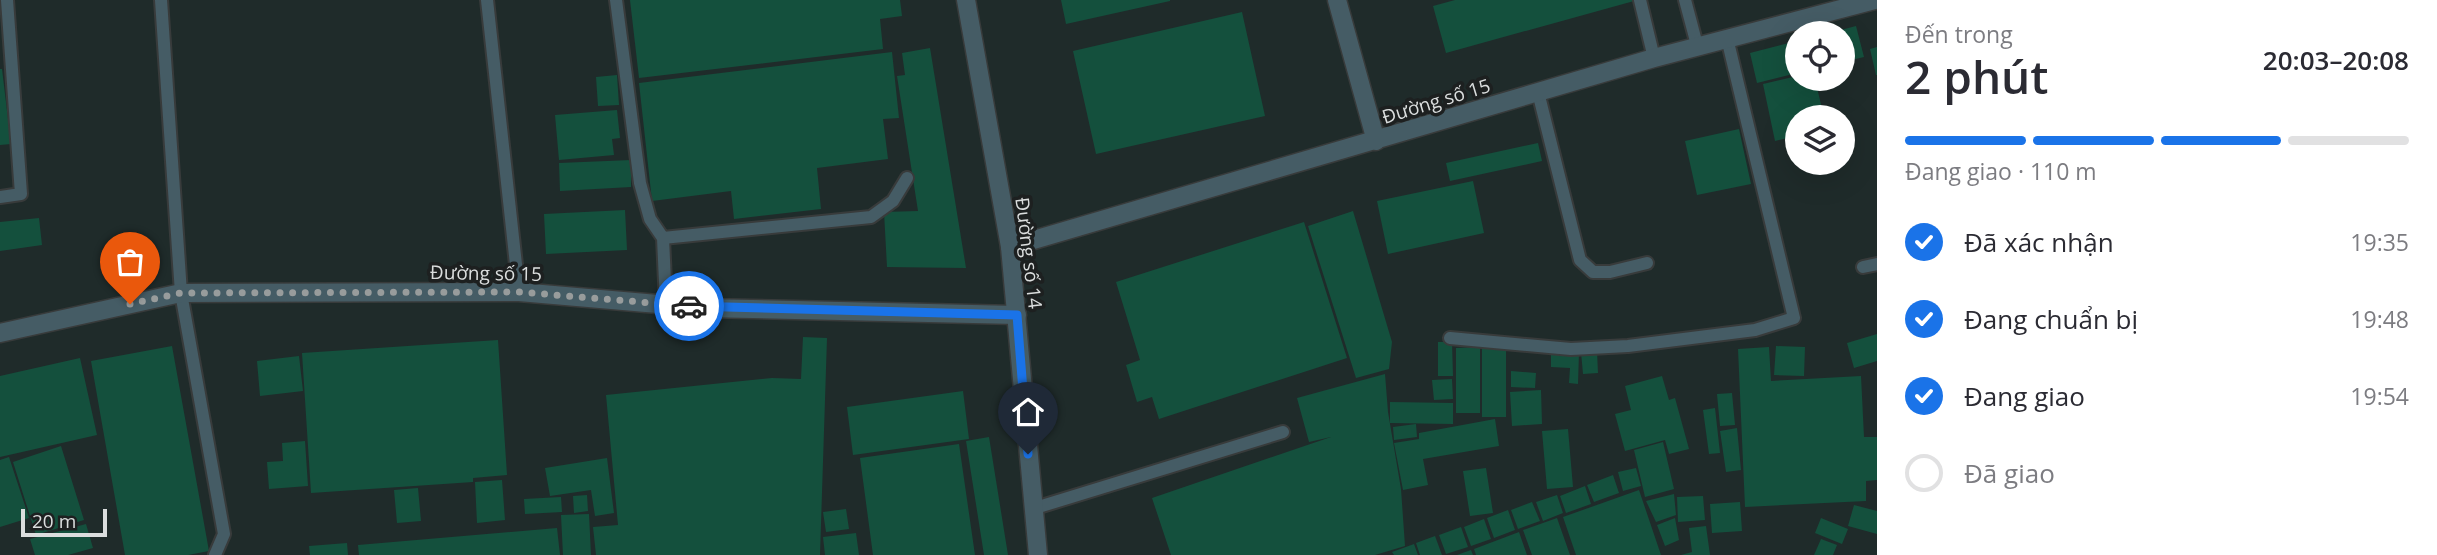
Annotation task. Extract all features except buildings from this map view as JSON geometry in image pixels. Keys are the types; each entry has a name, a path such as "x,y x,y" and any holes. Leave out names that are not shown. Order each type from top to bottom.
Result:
{"street":[{"name":"Đường số 14","path":"966,0 1010,247 1038,555"},
{"path":"1337,0 1376,141"},
{"name":"Đường số 15","path":"1010,247 1654,58 1875,0"},
{"name":"Đường số 15","path":"0,333 181,293 519,292 704,308 1017,315"}],"lane":[{"path":"0,197 21,194 7,0"},
{"path":"162,0 181,293 224,534 215,555"},
{"path":"486,0 519,292"},
{"path":"616,0 640,183 650,219 663,239 666,304"},
{"path":"1640,0 1654,58"},
{"path":"1685,0 1697,46"},
{"path":"1450,338 1571,349 1608,348 1755,330 1794,318 1727,38"},
{"path":"1538,92 1580,260 1593,272 1610,272 1647,263"},
{"path":"663,239 871,216 893,201 906,178"},
{"path":"1863,267 1877,264"},
{"path":"1032,509 1283,432"}],"shaded area":[{"path":"0,0 1877,0 1877,555 0,555"}],"way so far":[{"path":"130,304 181,293 519,292 689,306"}],"route":[{"path":"689,306 1017,315 1028,454"}]}
